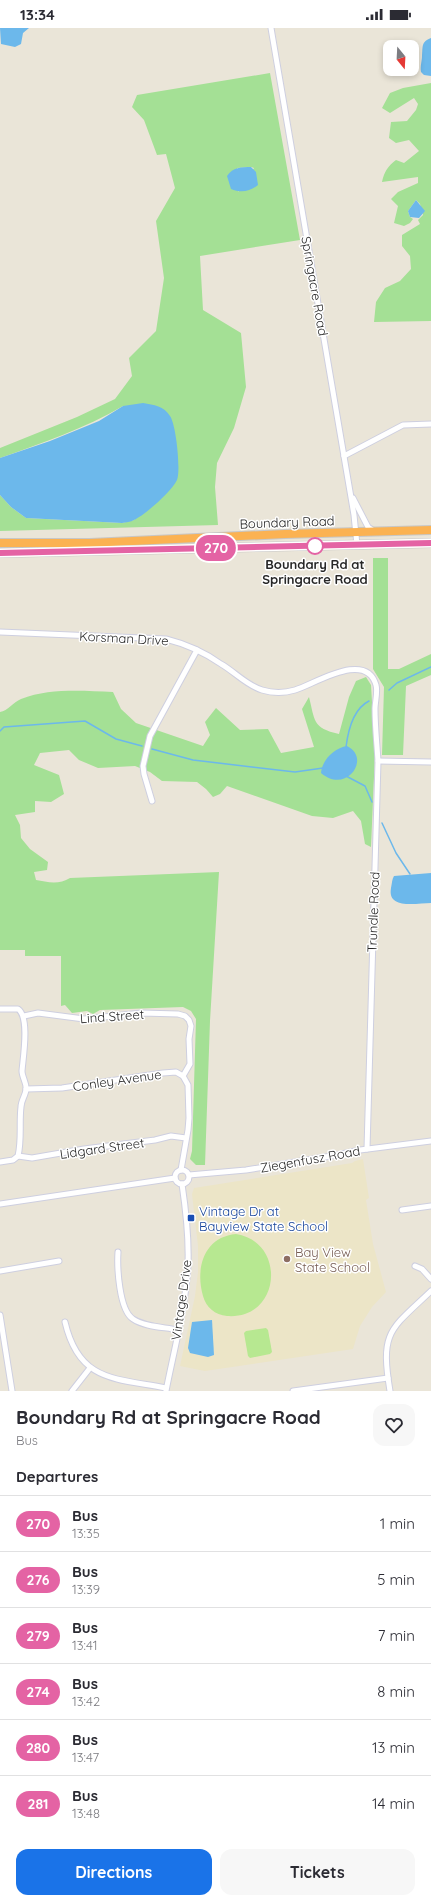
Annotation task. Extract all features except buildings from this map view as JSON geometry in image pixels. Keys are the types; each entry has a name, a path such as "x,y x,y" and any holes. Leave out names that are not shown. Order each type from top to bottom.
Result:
{"highway":[{"name":"Boundary Road","path":"0,542 90,543 431,530"},
{"name":"Boundary Road","path":"0,553 431,543"}],"street":[{"name":"Springacre Road","path":"272,28 350,492 357,545"},
{"path":"344,456 403,425 431,424"},
{"path":"350,492 366,524 374,531"},
{"name":"Korsman Drive","path":"0,632 166,639 182,643 222,664 249,684 262,690 280,693 295,690 339,671 365,671 372,677"},
{"path":"152,801 144,774 144,766 150,736 196,650"},
{"name":"Trundle Road","path":"366,1149 378,761 375,709 376,686 372,677"},
{"path":"378,761 431,762"},
{"path":"0,1009 18,1009 24,1016 24,1054 22,1072 26,1089 20,1109 21,1116 18,1156 13,1160 0,1162"},
{"name":"Lind Street","path":"24,1016 38,1013 84,1019 142,1013 178,1014 185,1016 189,1020 191,1026 189,1039 190,1064 183,1076"},
{"name":"Conley Avenue","path":"26,1089 62,1088 163,1073 176,1072 183,1076"},
{"path":"175,1178 176,1173 181,1170 189,1118 188,1085 183,1076"},
{"name":"Lidgard Street","path":"18,1156 32,1158 84,1149 155,1140 171,1136 186,1138"},
{"name":"Ziegenfusz Road","path":"189,1175 246,1170 366,1149 431,1140"},
{"path":"175,1178 177,1182 182,1184 188,1181 189,1175 186,1171 181,1170"},
{"path":"0,1204 175,1178"},
{"name":"Vintage Drive","path":"166,1389 186,1285 188,1265 188,1235 182,1184"},
{"path":"402,1210 431,1206"},
{"path":"118,1252 123,1304 127,1313 132,1319 140,1322 178,1330"},
{"path":"0,1271 59,1261"},
{"path":"415,1266 422,1269 431,1278"},
{"path":"390,1391 385,1355 387,1341 397,1324 431,1291"},
{"path":"0,1315 12,1391"},
{"path":"65,1322 70,1341 82,1360 90,1368 109,1377 166,1389"},
{"path":"72,1391 90,1368"},
{"path":"293,1391 328,1389 388,1378"}],"shaded area":[{"name":"Bay View State School","path":"363,1159 369,1198 366,1200 373,1244 386,1292 372,1307 360,1326 353,1349 205,1371 180,1366 195,1296 198,1272 198,1246 192,1194 194,1188 352,1163"}],"green space":[{"path":"270,73 300,240 200,256 203,310 241,333 246,387 234,428 217,463 215,487 218,525 0,531 0,495 11,507 26,518 122,523 134,520 164,495 123,406 78,429 0,458 0,448 77,417 115,399 132,376 129,358 156,331 164,278 156,221 175,188 166,154 157,155 144,120 132,107 137,95","holes":["237,168 254,168 238,192"]},
{"path":"431,83 431,321 374,322 376,302 385,288 400,281 411,269 410,256 402,246 402,235 420,224 418,220 423,215 420,204 416,200 408,211 410,217 413,219 410,223 404,226 394,223 398,206 391,199 398,192 418,183 418,177 382,182 385,172 393,162 396,160 404,163 419,151 409,140 396,143 389,138 391,122 407,121 416,110 418,104 414,98 390,113 382,108 390,93 403,88"},
{"path":"373,558 388,558 388,669 399,669 431,654 431,675 406,686 403,755 382,755 384,687 373,669"},
{"path":"366,677 371,685 375,753 371,847 365,844 361,821 353,811 333,818 312,816 227,786 220,794 213,797 197,782 162,781 150,772 135,766 98,768 79,760 69,750 40,753 34,765 59,775 64,794 51,802 35,801 35,812 15,815 20,825 21,838 30,849 48,862 47,870 34,872 36,880 62,882 70,878 219,872 210,1021 205,1165 196,1165 190,1159 192,1151 196,1019 191,1011 183,1007 100,1010 93,1014 87,1011 72,1013 65,1005 61,1006 61,956 25,956 25,950 0,950 0,712 6,710 21,699 43,693 66,691 113,692 121,709 136,723 203,746 210,735 205,722 216,708 240,730 268,729 281,753 314,747 302,709 309,697 314,717 319,726 330,732 339,734 349,697 356,681"},
{"path":"236,1234 252,1240 264,1251 270,1265 271,1280 267,1294 258,1306 245,1314 227,1316 215,1312 206,1304 201,1285 201,1265 209,1248 216,1241 225,1236"},
{"path":"266,1328 268,1330 272,1352 270,1354 250,1358 248,1356 244,1333 246,1331"}],"water":[{"path":"0,28 29,28 23,33 21,44 15,47 1,44"},
{"path":"431,38 431,76 424,75 421,72 421,68 423,45"},
{"path":"251,167 256,172 258,185 245,191 231,189 227,176 229,173 238,168"},
{"path":"416,200 425,211 419,218 410,217 408,211"},
{"path":"143,403 162,408 170,416 176,437 178,475 177,480 170,490 139,517 122,523 26,518 11,507 0,495 0,458 50,441 99,421 123,406"},
{"path":"347,746 354,752 357,758 356,766 353,772 347,777 339,780 330,779 321,773 326,759 333,752"},
{"path":"431,873 431,903 404,904 394,900 391,895 391,888 394,876"},
{"path":"212,1320 214,1355 208,1357 190,1353 188,1348 192,1322"}],"waterway":[{"path":"389,690 397,683 431,667"},
{"path":"346,747 352,721 359,709 369,701"},
{"path":"0,731 4,727 85,721 116,739 142,746"},
{"path":"152,749 193,760 295,772 323,768"},
{"path":"346,776 365,786 372,802"},
{"path":"382,823 396,853 410,874"}],"bus line":[{"name":"270","path":"0,553 431,543"}],"place":[{"name":"Boundary Rd at Springacre Road","path":"315,546"},
{"name":"Vintage Dr at Bayview State School","path":"191,1218"},
{"name":"Bay View State School","path":"287,1259"}]}
